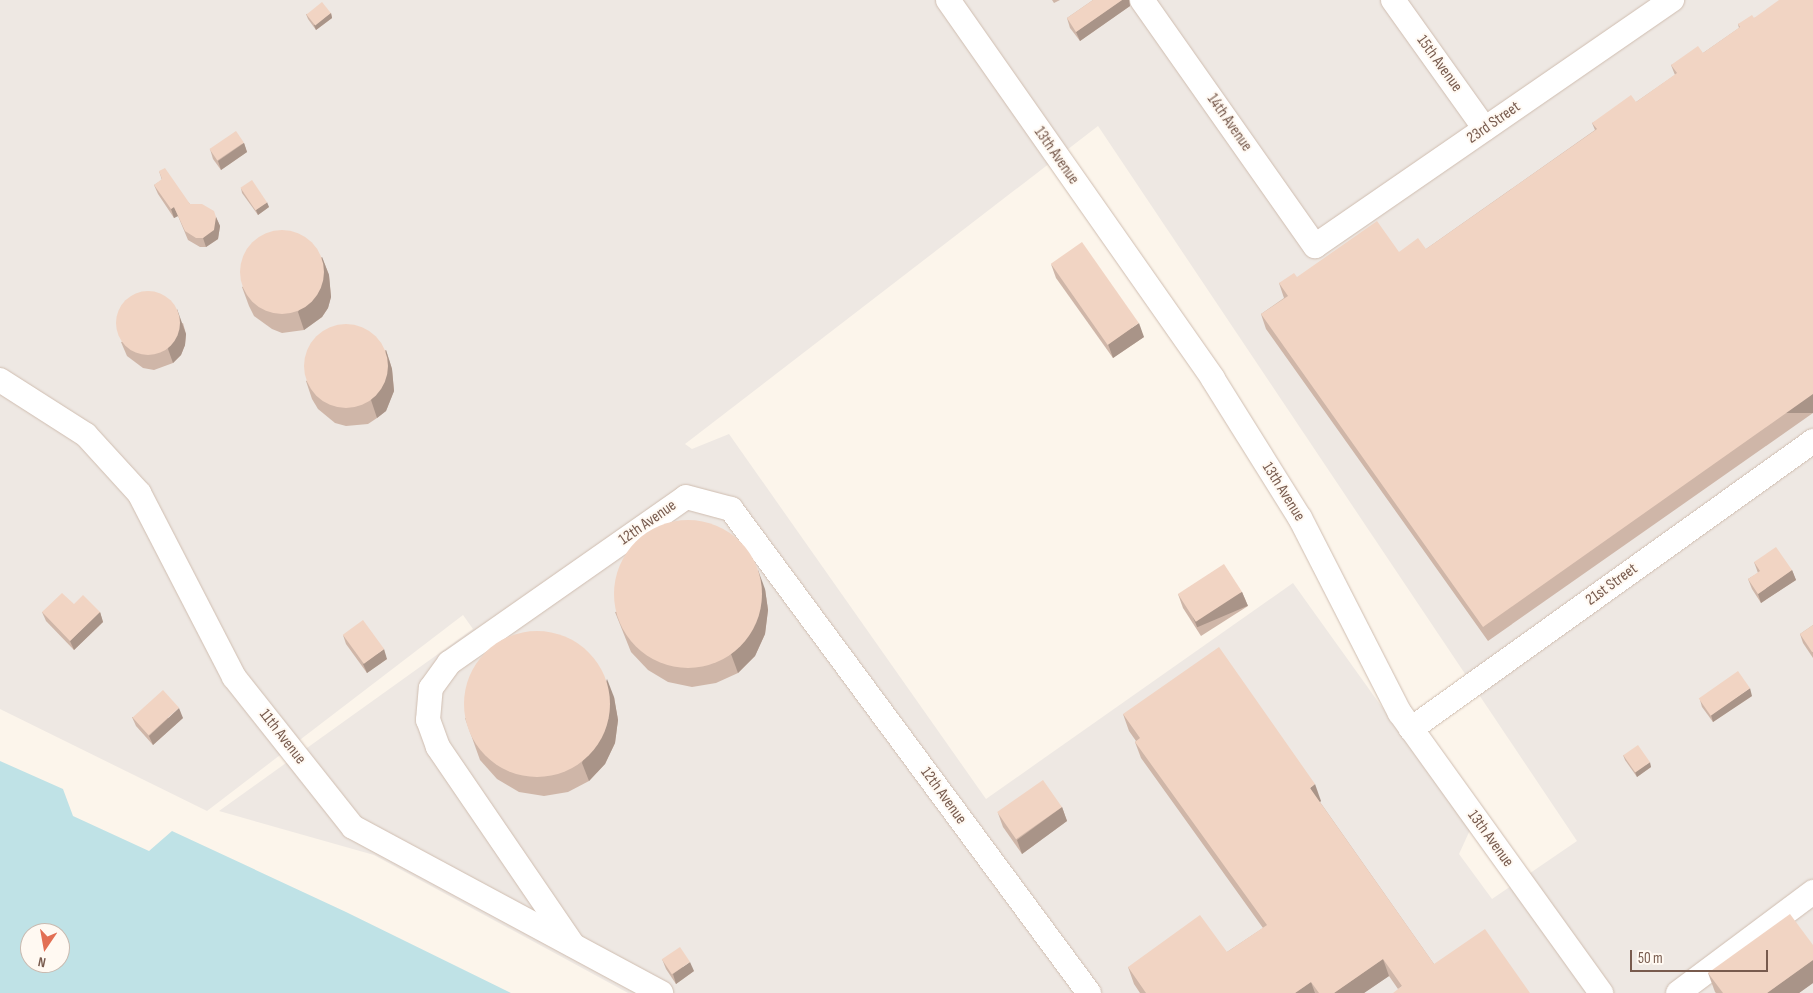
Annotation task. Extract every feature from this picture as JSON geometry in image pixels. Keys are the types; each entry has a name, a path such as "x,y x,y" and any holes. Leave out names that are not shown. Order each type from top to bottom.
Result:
{"lane":[{"name":"13th Avenue","path":"948,0 1213,379 1300,518 1400,713 1601,993"},
{"name":"14th Avenue","path":"1142,0 1315,246"},
{"name":"15th Avenue","path":"1392,0 1485,129"},
{"name":"23rd Street","path":"1315,246 1672,0"},
{"name":"11th Avenue","path":"0,380 86,435 139,493 234,677 353,827 661,993"},
{"name":"21st Street","path":"1412,728 1813,441"},
{"name":"12th Avenue","path":"573,945 438,747 428,720 431,688 449,663 686,497 732,509 1088,993"},
{"path":"1678,993 1813,892"}],"shaded area":[{"path":"0,0 1813,0 1813,993 628,993 374,855 219,811 473,629 463,615 207,811 0,709","holes":["1098,126 1577,841 1492,899 1459,854 1470,830 1293,583 986,799 729,434 692,449 685,444"]}],"water":[{"path":"0,761 63,789 73,816 149,851 172,831 346,912 511,993 0,993"}],"building":[{"path":"1093,0 1122,0 1076,32 1067,18"},
{"path":"1779,0 1813,0 1813,394 1483,627 1261,314 1288,296 1279,283 1294,273 1297,277 1377,221 1399,252 1418,238 1426,249 1597,129 1592,123 1631,95 1636,102 1677,73 1671,65 1698,46 1703,53 1740,27 1738,24 1752,15 1754,18"},
{"path":"322,2 331,13 315,25 306,15"},
{"path":"236,131 244,143 217,161 209,149"},
{"path":"165,168 190,204 202,204 214,211 216,217 214,230 203,238 196,238 185,231 174,207 171,209 154,185 162,179 159,171"},
{"path":"252,180 267,202 255,210 240,188"},
{"path":"282,230 298,233 312,242 321,256 324,272 321,288 312,302 298,311 282,314 266,311 252,302 243,288 240,272 243,256 252,242 266,233"},
{"path":"1082,242 1139,323 1108,345 1051,264"},
{"path":"148,291 160,293 171,300 178,311 180,323 178,335 171,346 160,353 148,355 136,353 125,346 118,335 116,323 118,311 125,300 136,293"},
{"path":"346,324 362,327 376,336 385,350 388,366 385,382 376,396 362,405 346,408 330,405 316,396 307,382 304,366 307,350 316,336 330,327"},
{"path":"688,520 716,526 740,542 756,566 762,594 756,622 740,646 716,662 688,668 660,662 636,646 620,622 614,594 620,566 636,542 660,526"},
{"path":"1776,547 1792,570 1758,594 1748,579 1760,571 1754,562"},
{"path":"1224,564 1242,592 1196,622 1178,594"},
{"path":"62,593 74,604 83,595 100,612 70,641 42,612"},
{"path":"363,620 384,649 364,664 343,635"},
{"path":"1813,625 1813,652 1812,652 1800,634"},
{"path":"537,631 565,636 589,652 605,676 610,704 605,732 589,756 565,772 537,777 509,772 485,756 469,732 464,704 469,676 485,652 509,636"},
{"path":"1219,647 1315,784 1310,788 1434,964 1485,929 1530,993 1393,993 1402,986 1383,959 1334,993 1319,993 1311,982 1295,993 1146,993 1128,967 1200,915 1227,952 1267,925 1135,742 1140,738 1123,714"},
{"path":"1738,671 1750,688 1711,716 1699,699"},
{"path":"163,690 179,708 149,735 133,717"},
{"path":"1638,745 1650,762 1635,773 1623,755"},
{"path":"1043,780 1062,807 1016,839 997,812"},
{"path":"1790,914 1813,945 1813,960 1767,993 1723,993 1708,973"},
{"path":"680,947 690,962 672,974 662,959"}]}
